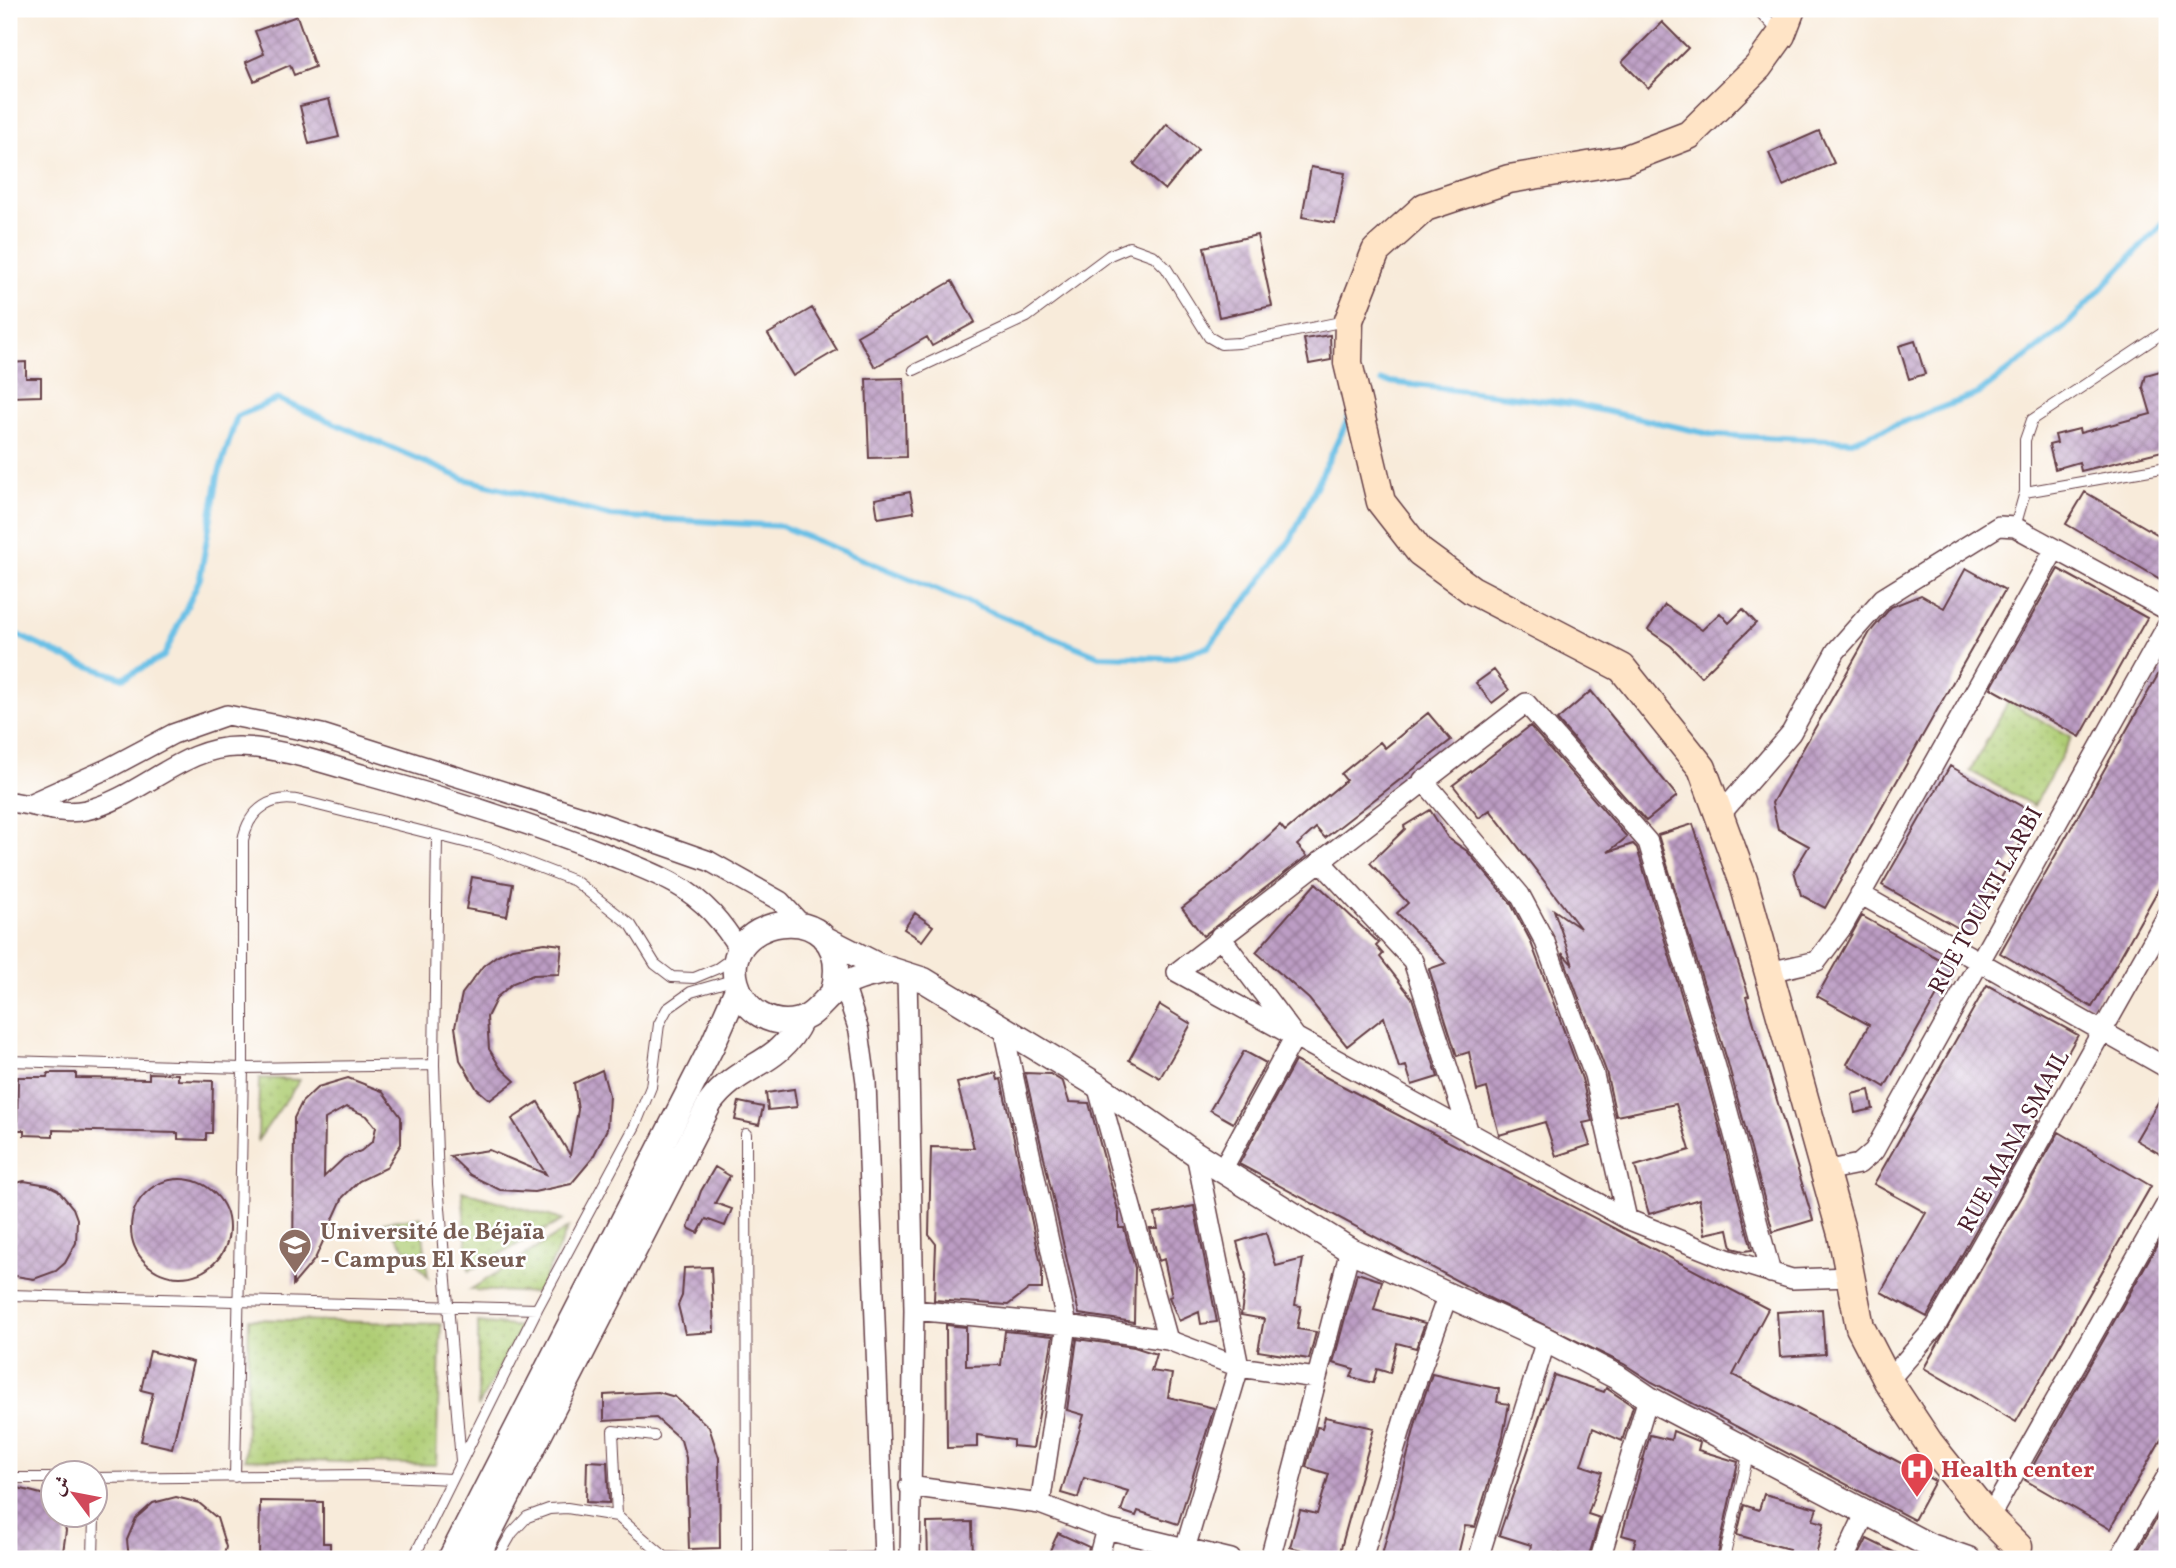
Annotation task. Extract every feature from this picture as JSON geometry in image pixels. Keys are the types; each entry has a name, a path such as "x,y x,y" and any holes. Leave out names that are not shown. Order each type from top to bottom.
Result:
{"main road":[{"path":"1791,9 1782,36 1758,67 1689,135 1624,160 1509,179 1425,207 1376,251 1349,320 1348,363 1381,502 1420,552 1472,590 1622,668 1702,768 1744,880 1824,1171 1860,1327 1888,1381 1928,1443 2023,1556"}],"street":[{"path":"1719,816 1791,733 1836,651 1883,598 1999,526 2015,527 2167,610"},
{"path":"1769,972 1817,961 1843,926 2055,549"},
{"name":"RUE TOUATI LARBI","path":"1824,1171 1859,1164 1874,1151 2167,626"},
{"path":"1771,1273 1716,1067 1648,842 1526,703 1220,936 1177,972 1627,1219 1727,1259 1771,1273 1792,1279 1850,1276"},
{"path":"29,804 173,734 227,715 322,734 581,816 709,861 780,901 800,923 824,938 901,973 923,980 1097,1085 1196,1154 1350,1250 1447,1297 1546,1340 1618,1377 1648,1398 1928,1545 1968,1559"},
{"path":"9,802 29,804 63,814 90,810 149,783 203,752 240,746 283,753 432,794 573,841 651,873 674,883 708,907 740,951"},
{"path":"1423,780 1520,895 1545,942 1594,1074 1627,1219"},
{"path":"1320,861 1413,961 1469,1133"},
{"path":"1860,894 2167,1068"},
{"name":"RUE MANA SMAIL","path":"1888,1381 1936,1326 2167,916"},
{"path":"450,1559 712,1046 737,983 740,951 759,929 772,923 800,923"},
{"path":"1220,936 1295,1036"},
{"path":"824,938 836,964 838,989 859,1031 866,1083 884,1558"},
{"path":"737,983 751,1008 762,1016 787,1022 814,1014 838,989 877,973 901,973"},
{"path":"901,973 914,1310 909,1486 910,1559"},
{"path":"476,1559 710,1103 729,1082 784,1048 801,1020"},
{"path":"1003,1028 1068,1325 1040,1504"},
{"path":"1222,1170 1295,1036"},
{"path":"1097,1085 1168,1340"},
{"path":"1184,1554 1239,1367 1196,1154"},
{"path":"1989,1518 2167,1203"},
{"path":"1270,1559 1350,1250"},
{"path":"1362,1559 1409,1402 1447,1297"},
{"path":"914,1310 1068,1325 1168,1340 1239,1367 1316,1378"},
{"path":"1478,1559 1546,1340"},
{"path":"1600,1559 1648,1398"},
{"path":"2119,1559 2167,1476"},
{"path":"909,1486 1040,1504 1184,1554 1231,1559"},
{"path":"1844,1559 1866,1512"},
{"path":"1098,1559 1106,1529"}],"lane":[{"path":"1757,9 1782,36"},
{"path":"914,370 1027,317 1110,255 1129,247 1154,256 1166,268 1209,337 1221,344 1238,343 1349,320"},
{"path":"2015,527 2025,492 2025,440 2032,420 2167,330"},
{"path":"2025,492 2167,467"},
{"path":"234,1477 243,1068 243,840 251,818 268,803 291,798 492,849 575,881 631,925 655,964 672,977 694,978 718,968 740,951"},
{"path":"437,836 434,1065 438,1184 461,1462"},
{"path":"413,1559 537,1309 635,1126 651,1087 659,1024 667,1009 691,992 737,983"},
{"path":"9,1061 243,1068 434,1065"},
{"path":"746,1134 747,1559"},
{"path":"9,1295 537,1309"},
{"path":"617,1516 613,1431 654,1436"},
{"path":"1724,1559 1749,1450"},
{"path":"108,1478 364,1475 452,1479"},
{"path":"9,1478 38,1478"},
{"path":"497,1559 512,1533 527,1517 549,1508 567,1507 617,1516 664,1558 709,1559"},
{"path":"93,1559 94,1530"},
{"path":"809,1559 884,1558"}],"green space":[{"path":"2008,702 2072,737 2034,806 1970,771"},
{"path":"259,1078 300,1080 258,1140"},
{"path":"462,1191 563,1220 469,1271"},
{"path":"421,1217 428,1277 384,1222"},
{"path":"568,1228 538,1293 470,1290"},
{"path":"249,1319 441,1324 436,1465 245,1459"},
{"path":"478,1322 521,1327 478,1407"}],"building":[{"path":"297,16 315,67 294,75 290,65 254,81 246,62 264,54 255,31"},
{"path":"1662,22 1688,48 1648,88 1622,62"},
{"path":"329,99 339,137 309,144 300,106"},
{"path":"1167,124 1198,150 1165,190 1134,164"},
{"path":"1819,131 1834,163 1783,186 1769,153"},
{"path":"1311,167 1345,173 1335,223 1302,217"},
{"path":"1257,235 1272,306 1219,317 1204,247"},
{"path":"952,281 975,322 932,346 927,337 875,367 857,336"},
{"path":"812,308 837,350 793,376 768,334"},
{"path":"1330,335 1331,360 1309,364 1304,339"},
{"path":"1915,341 1925,374 1909,379 1899,346"},
{"path":"26,362 26,378 41,378 41,396 9,397 9,363"},
{"path":"2167,369 2167,454 2162,455 2162,451 2081,471 2079,462 2055,469 2049,445 2057,443 2055,435 2079,429 2080,433 2151,414 2143,387 2146,375"},
{"path":"904,378 906,457 869,458 866,379"},
{"path":"910,492 914,512 878,518 875,499"},
{"path":"2085,492 2167,540 2167,583 2066,524"},
{"path":"1966,568 2005,590 1825,908 1801,895 1794,871 1809,846 1778,829 1772,803 1870,632 1891,607 1921,595 1944,608"},
{"path":"2058,569 2147,618 2080,737 1991,688"},
{"path":"1665,605 1702,630 1720,613 1729,623 1743,609 1756,623 1701,677 1671,646 1648,630"},
{"path":"2167,659 2167,874 2092,1007 2000,953"},
{"path":"1494,670 1509,690 1492,703 1476,683"},
{"path":"1591,691 1677,796 1646,821 1557,720"},
{"path":"1428,713 1451,740 1325,838 1316,828 1297,845 1307,856 1203,936 1182,908 1233,869 1280,825 1285,831 1346,780 1341,774 1380,742 1385,748"},
{"path":"1530,726 1627,837 1608,852 1633,844 1637,848 1704,1070 1752,1250 1732,1248 1728,1229 1705,1234 1699,1199 1649,1214 1635,1166 1690,1150 1676,1104 1616,1116 1606,1071 1562,953 1573,965 1554,910 1580,928 1490,810 1479,818 1453,785"},
{"path":"1950,766 2037,815 1969,934 1882,885"},
{"path":"1430,810 1448,838 1467,851 1510,902 1530,940 1582,1079 1592,1121 1583,1123 1590,1145 1556,1156 1545,1122 1499,1135 1487,1088 1477,1091 1469,1052 1457,1056 1429,969 1446,963 1397,913 1408,903 1370,863 1405,829 1404,826"},
{"path":"1693,824 1749,996 1746,997 1813,1220 1773,1232 1728,1063 1658,835"},
{"path":"472,877 513,884 507,916 466,909"},
{"path":"1316,883 1379,943 1376,946 1383,954 1380,957 1412,998 1438,1077 1412,1085 1406,1066 1399,1068 1384,1017 1347,1046 1309,999 1256,952"},
{"path":"915,913 933,926 922,941 904,929"},
{"path":"1862,916 1953,967 1885,1087 1847,1064 1869,1025 1817,996"},
{"path":"545,943 562,945 559,974 533,975 513,983 497,997 487,1017 489,1049 500,1067 515,1081 490,1100 477,1089 460,1060 455,1027 462,994 483,966 496,956 512,948"},
{"path":"1987,985 2078,1035 2032,1116 2038,1120 1927,1317 1881,1292 1926,1213 1874,1184"},
{"path":"1160,1005 1191,1024 1160,1078 1129,1060"},
{"path":"1244,1051 1266,1063 1233,1123 1210,1110"},
{"path":"1295,1061 1768,1309 1733,1375 1935,1481 1914,1520 1652,1382 1624,1364 1491,1299 1239,1164"},
{"path":"602,1070 609,1095 607,1129 592,1159 571,1184 534,1192 500,1190 470,1175 450,1156 489,1150 546,1174 512,1119 538,1102 570,1155 578,1110 574,1083"},
{"path":"48,1073 76,1073 76,1078 149,1079 149,1073 178,1074 178,1080 213,1081 212,1133 206,1133 206,1140 178,1139 178,1133 53,1130 53,1136 24,1135 24,1130 17,1130 18,1077 47,1077"},
{"path":"996,1073 998,1080 1001,1079 1042,1269 1042,1289 1029,1289 1008,1305 934,1300 936,1244 929,1235 931,1147 974,1148 957,1083"},
{"path":"1025,1073 1050,1074 1063,1082 1069,1102 1089,1103 1119,1214 1119,1228 1124,1228 1135,1268 1134,1322 1079,1314"},
{"path":"348,1078 382,1091 401,1117 401,1144 386,1168 359,1181 343,1197 315,1259 293,1285 294,1118 302,1102 318,1087","holes":["346,1107 367,1116 376,1127 373,1141 361,1151 344,1158 324,1177 325,1119"]},
{"path":"2167,1087 2167,1158 2136,1140"},
{"path":"794,1089 797,1107 768,1110 766,1093"},
{"path":"1869,1090 1873,1109 1855,1113 1852,1094"},
{"path":"739,1102 763,1107 759,1125 735,1120"},
{"path":"2059,1132 2151,1186 2016,1422 1924,1368"},
{"path":"715,1167 730,1176 715,1203 732,1209 725,1226 706,1219 698,1233 688,1228 701,1191"},
{"path":"180,1179 207,1187 221,1201 229,1228 221,1255 207,1269 180,1277 153,1269 139,1255 131,1228 139,1201 153,1187"},
{"path":"24,1181 48,1185 58,1190 73,1208 77,1219 76,1243 65,1263 56,1271 34,1279 9,1275 9,1185"},
{"path":"1194,1206 1217,1322 1201,1324 1199,1312 1179,1321 1169,1297 1172,1296 1164,1259 1159,1261 1150,1229 1158,1229 1155,1214"},
{"path":"2167,1227 2167,1429 2110,1529 2025,1480"},
{"path":"1266,1233 1276,1266 1303,1259 1295,1305 1301,1306 1297,1329 1316,1332 1309,1359 1258,1351 1264,1319 1241,1315 1246,1276 1237,1242"},
{"path":"711,1267 714,1332 685,1334 678,1305 682,1296 684,1268"},
{"path":"1357,1273 1382,1281 1374,1310 1425,1323 1416,1348 1397,1343 1390,1373 1377,1369 1373,1383 1351,1377 1354,1369 1333,1363"},
{"path":"1822,1309 1825,1354 1780,1357 1777,1312"},
{"path":"946,1325 966,1327 966,1366 1001,1365 1005,1331 1053,1336 1033,1448 1013,1446 1013,1440 977,1435 977,1447 947,1448"},
{"path":"1077,1339 1134,1347 1156,1354 1151,1371 1172,1374 1168,1397 1214,1408 1178,1524 1138,1511 1136,1516 1121,1511 1128,1491 1084,1478 1078,1498 1061,1493 1084,1415 1067,1410"},
{"path":"150,1351 193,1362 172,1448 141,1441 153,1393 141,1390"},
{"path":"1432,1374 1499,1389 1497,1402 1509,1404 1503,1436 1475,1527 1465,1526 1457,1559 1381,1559 1417,1418"},
{"path":"1554,1375 1604,1392 1606,1388 1633,1406 1622,1441 1593,1428 1581,1465 1602,1472 1588,1514 1600,1518 1588,1559 1555,1553 1553,1559 1528,1559 1531,1545 1499,1535"},
{"path":"658,1392 675,1397 709,1427 719,1458 720,1548 689,1549 686,1458 681,1440 656,1418 604,1421 604,1395"},
{"path":"1325,1417 1374,1428 1338,1559 1290,1547 1300,1510 1317,1514 1329,1474 1306,1467 1317,1427 1322,1428"},
{"path":"1673,1431 1700,1442 1698,1450 1738,1462 1717,1559 1630,1559 1636,1539 1622,1535 1650,1435 1671,1440"},
{"path":"587,1461 607,1462 609,1503 586,1502"},
{"path":"18,1488 38,1493 38,1530 66,1530 62,1559 9,1559 9,1490"},
{"path":"1764,1494 1817,1508 1813,1520 1824,1523 1815,1559 1786,1559 1789,1549 1737,1535 1744,1505 1759,1510"},
{"path":"176,1497 199,1503 217,1518 226,1547 223,1559 129,1559 127,1540 136,1518 153,1503"},
{"path":"2167,1500 2167,1559 2133,1559"},
{"path":"260,1501 323,1502 323,1543 330,1543 330,1559 259,1559"},
{"path":"972,1522 973,1559 928,1559 927,1523"},
{"path":"1058,1533 1089,1547 1086,1559 1046,1559"},
{"path":"1867,1539 1908,1559 1857,1559"}],"waterway":[{"path":"1382,381 1573,404 1714,435 1852,441 1978,394 2065,327 2167,219"},
{"path":"9,631 71,660 123,678 164,656 200,578 218,476 237,416 278,399 464,479 611,516 781,526 1099,656 1170,658 1208,647 1251,594 1291,539 1351,413"}],"place":[{"name":"Université de Béjaïa - Campus El Kseur","path":"295,1275"},
{"name":"Health center","path":"1917,1499"}]}
